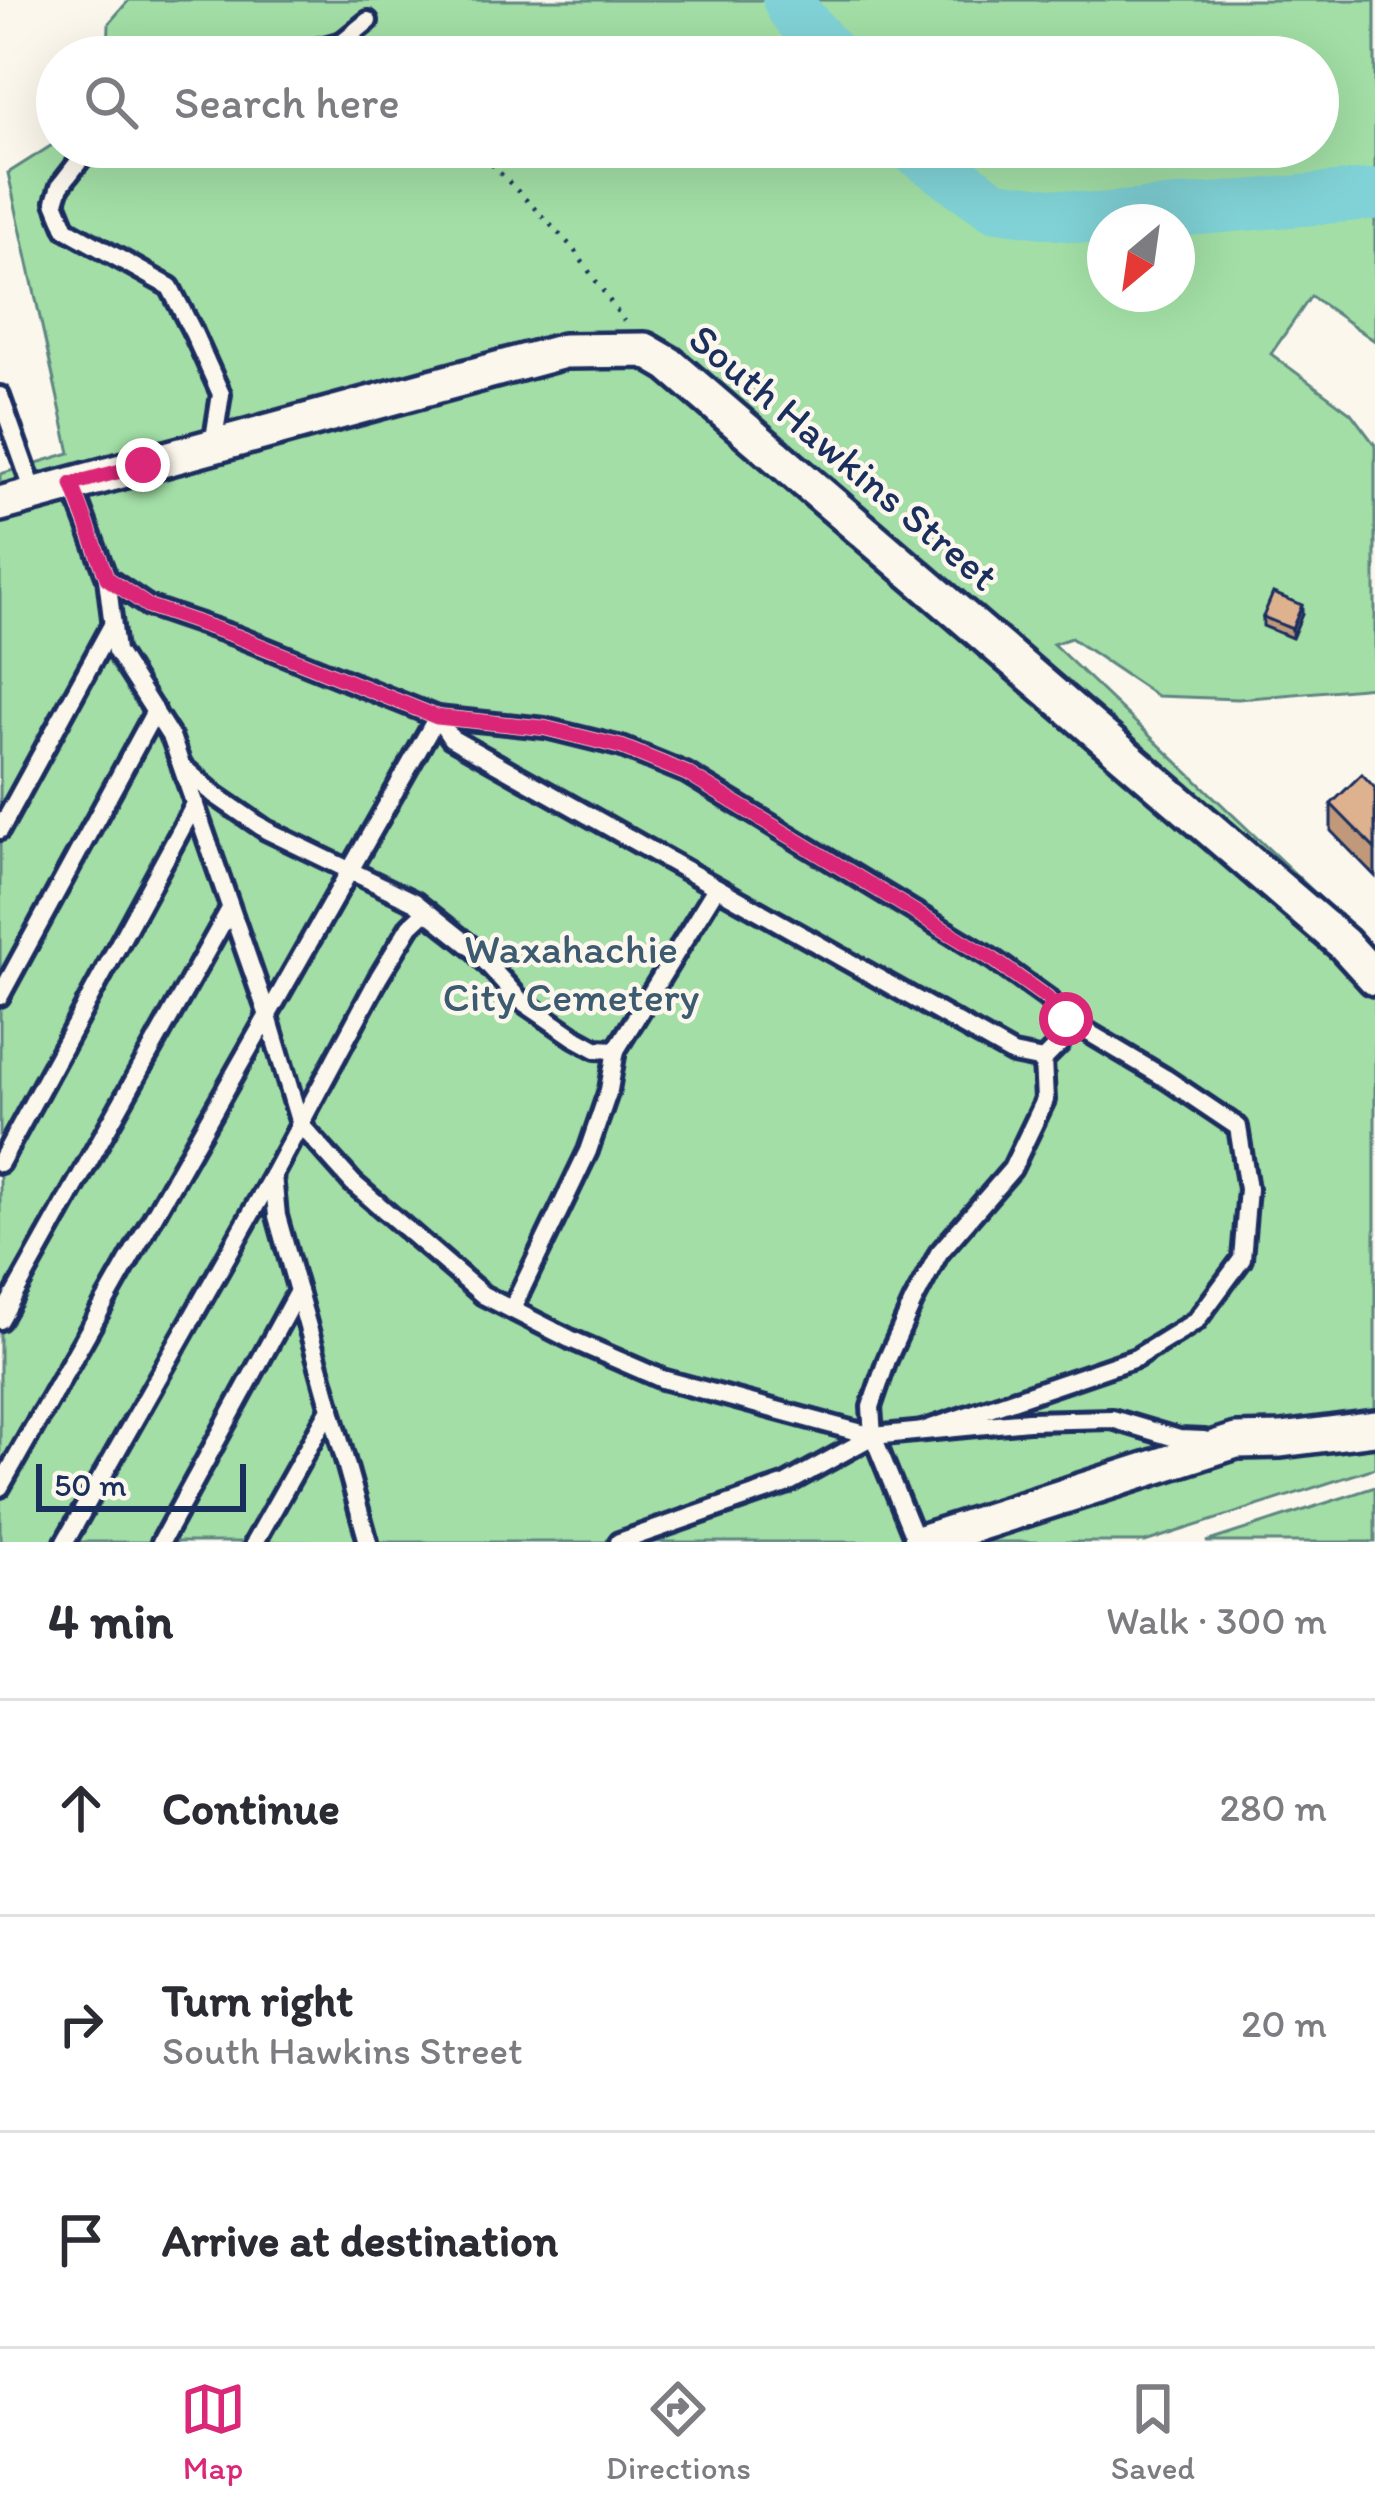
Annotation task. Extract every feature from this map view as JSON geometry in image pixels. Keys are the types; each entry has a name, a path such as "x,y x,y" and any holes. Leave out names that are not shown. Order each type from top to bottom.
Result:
{"street":[{"name":"South Hawkins Street","path":"0,504 564,351 645,350 669,364 989,638 1344,944 1375,978"},
{"path":"918,1542 1236,1441 1375,1428"}],"lane":[{"path":"349,36 368,21"},
{"path":"74,168 55,202 66,229 170,287 220,394 213,446"},
{"path":"0,396 35,495"},
{"path":"72,484 107,578 116,651 172,739 267,1013 300,1124 352,1183 483,1295 662,1379 873,1436 1028,1421 1112,1419 1179,1439 1236,1441"},
{"path":"107,578 148,606 437,717 545,728 622,747 686,773 994,960 1047,998 1066,1019 1238,1127 1247,1189 1242,1259 1196,1321 1136,1358 922,1431"},
{"path":"0,830 113,623"},
{"path":"0,996 155,711"},
{"path":"0,1487 437,717"},
{"path":"437,717 451,738 716,888 1012,1054 1043,1060"},
{"path":"182,766 266,830 415,902 475,949 520,1000 596,1049 616,1050"},
{"path":"0,1163 195,804"},
{"path":"512,1310 594,1134 616,1050 716,888"},
{"path":"0,1320 230,909"},
{"path":"65,1542 380,977 410,926 426,910"},
{"path":"918,1542 873,1436 871,1407 887,1360 940,1253 1012,1169 1045,1100 1043,1060 1060,1043 1066,1019"},
{"path":"272,1175 277,1216 368,1542"},
{"path":"161,1542 298,1291"},
{"path":"255,1542 331,1407"},
{"path":"619,1542 785,1484 873,1436"}],"path":[{"path":"495,168 572,247 645,350"}],"green space":[{"name":"Waxahachie City Cemetery","path":"129,0 1375,0 1375,341 1311,296 1271,354 1351,413 1375,445 1375,687 1238,699 1157,696 1071,638 1053,644 1375,950 1375,1468 1145,1542 0,1542 0,474 70,453 8,173 36,155 36,168 1339,168 1339,36 109,36 109,23"},
{"path":"1375,1487 1375,1542 1206,1542"}],"building":[{"path":"1273,593 1302,605 1292,629 1263,617"},
{"path":"1362,774 1375,788 1375,849 1331,804"}],"waterway":[{"path":"788,0 815,36"},
{"path":"941,168 994,206 1093,219 1375,194"}],"route":[{"path":"143,465 72,484 107,578 148,606 437,717 545,728 622,747 686,773 994,960 1047,998 1066,1019"}]}
